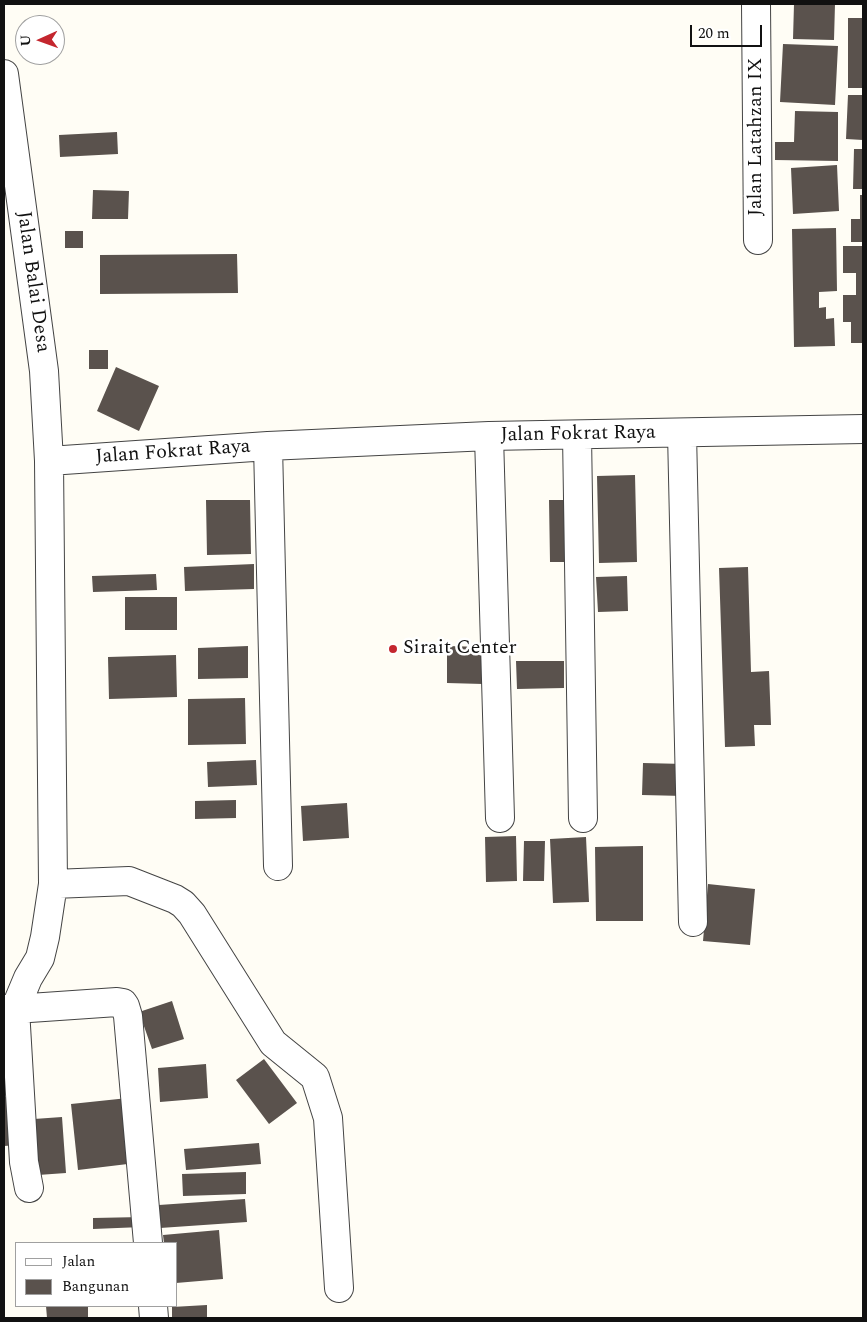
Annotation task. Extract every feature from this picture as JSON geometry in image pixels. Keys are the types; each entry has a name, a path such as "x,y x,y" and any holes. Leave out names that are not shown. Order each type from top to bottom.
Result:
{"street":[{"name":"Jalan Latahzan IX","path":"756,4 758,240"},
{"name":"Jalan Balai Desa","path":"4,74 44,371 49,461"},
{"name":"Jalan Fokrat Raya","path":"49,461 268,446 489,436 863,429"},
{"path":"682,433 693,922"},
{"path":"577,435 583,818"},
{"path":"489,436 500,818"},
{"path":"268,446 278,866"},
{"path":"28,1188 9,1009 40,958 53,884 49,461"},
{"path":"53,884 129,881 183,904 192,914 273,1043 315,1077 328,1118 339,1288"},
{"path":"9,1009 117,1002 123,1003 125,1006 128,1016 148,1242"}],"building":[{"path":"794,4 835,4 834,40 793,39"},
{"path":"848,18 863,18 863,88 848,88"},
{"path":"783,44 838,46 835,105 780,102"},
{"path":"848,95 863,95 863,140 846,139"},
{"path":"795,111 838,112 838,161 775,160 775,142 794,142"},
{"path":"117,132 118,154 60,157 59,135"},
{"path":"854,149 863,149 863,189 853,189"},
{"path":"837,165 839,211 793,214 791,168"},
{"path":"93,190 129,191 128,219 92,219"},
{"path":"860,195 863,195 863,242 851,242 851,219 860,219"},
{"path":"836,228 837,291 819,292 819,308 826,307 826,319 834,318 835,346 794,347 792,229"},
{"path":"65,231 83,231 83,248 65,248"},
{"path":"843,246 863,246 863,343 851,343 851,322 843,322 843,295 856,295 856,273 843,273"},
{"path":"237,254 238,293 100,294 100,255"},
{"path":"89,350 108,350 108,369 89,369"},
{"path":"116,367 159,386 139,431 97,411"},
{"path":"635,475 637,562 599,563 597,476"},
{"path":"206,500 250,500 251,554 207,555"},
{"path":"549,500 572,500 572,562 550,562"},
{"path":"254,564 254,589 185,591 184,567"},
{"path":"748,567 751,672 769,671 771,725 754,725 755,746 725,747 719,568"},
{"path":"156,574 157,590 93,592 92,576"},
{"path":"627,576 628,611 598,612 596,577"},
{"path":"125,597 177,597 177,630 125,630"},
{"path":"248,646 248,678 198,679 198,648"},
{"path":"447,646 483,647 483,684 447,683"},
{"path":"176,655 177,697 109,699 108,657"},
{"path":"516,661 564,661 564,688 517,689"},
{"path":"245,698 246,744 188,745 188,699"},
{"path":"256,760 257,785 208,787 207,762"},
{"path":"643,763 685,764 684,796 642,795"},
{"path":"236,800 236,818 195,819 195,801"},
{"path":"347,803 349,838 303,841 301,806"},
{"path":"516,836 517,881 486,882 485,837"},
{"path":"586,837 589,902 553,903 550,839"},
{"path":"524,841 545,841 544,881 523,881"},
{"path":"643,846 643,921 596,921 595,847"},
{"path":"708,884 755,889 750,945 703,941"},
{"path":"172,1001 184,1039 152,1049 139,1012"},
{"path":"264,1059 297,1103 269,1124 236,1080"},
{"path":"206,1064 208,1098 160,1102 158,1068"},
{"path":"15,1096 19,1145 4,1146 4,1097"},
{"path":"128,1098 136,1163 78,1170 71,1104"},
{"path":"62,1117 66,1173 38,1175 34,1119"},
{"path":"259,1143 261,1164 186,1170 184,1149"},
{"path":"246,1172 246,1194 183,1196 182,1174"},
{"path":"245,1199 247,1222 160,1228 159,1205"},
{"path":"142,1217 142,1227 93,1229 93,1218"},
{"path":"219,1230 223,1279 178,1283 178,1242 164,1242 163,1235"},
{"path":"207,1305 207,1318 172,1318 172,1307"},
{"path":"46,1307 88,1307 88,1318 47,1318"}],"place":[{"name":"Sirait Center","path":"393,649"}]}
